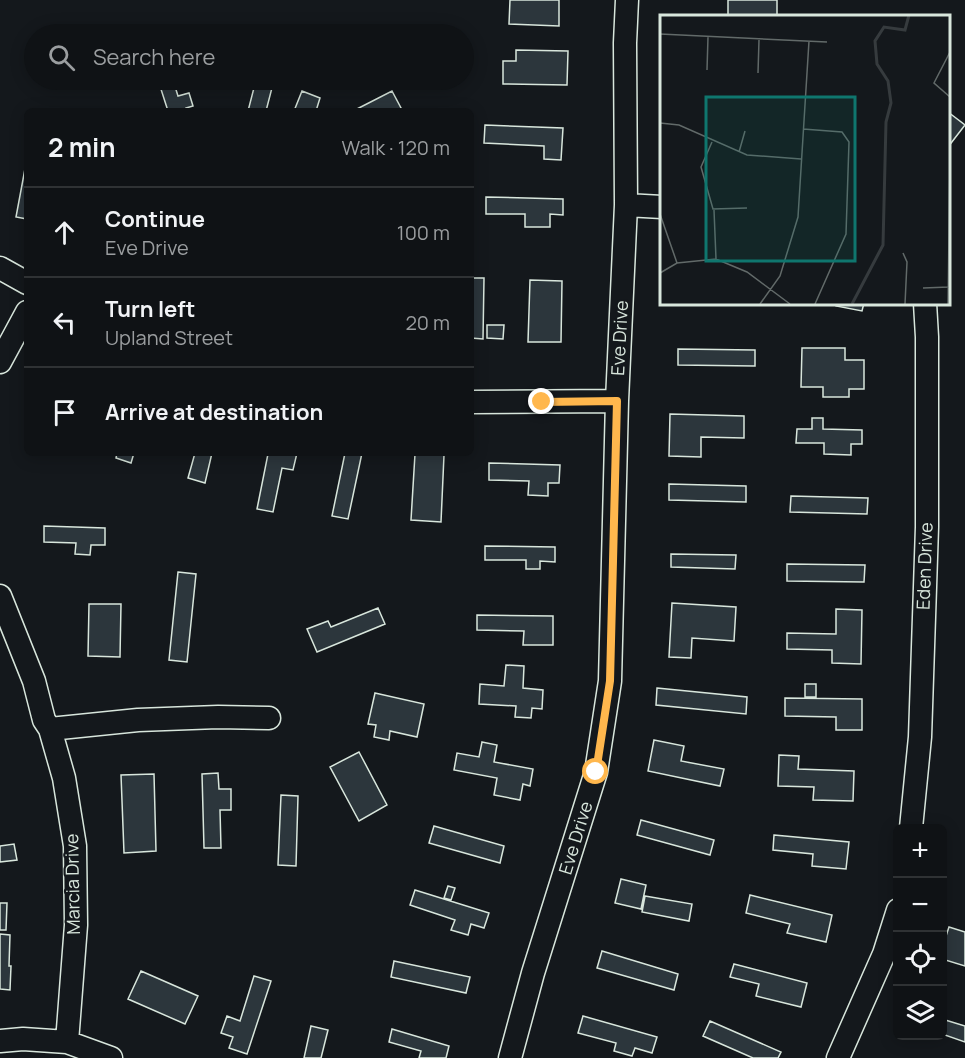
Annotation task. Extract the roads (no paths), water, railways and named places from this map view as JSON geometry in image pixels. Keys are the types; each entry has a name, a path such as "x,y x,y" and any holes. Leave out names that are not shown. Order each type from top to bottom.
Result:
{"street":[{"name":"Eve Drive","path":"510,1058 533,973 596,772 610,681 617,401 626,205 627,0"},
{"path":"626,205 660,207"},
{"path":"0,268 24,281"},
{"name":"Eden Drive","path":"911,824 920,737 927,538 925,304"},
{"path":"0,362 24,318"},
{"path":"474,402 617,401"},
{"name":"Marcia Drive","path":"0,596 34,681 44,720 50,729 64,778 75,846 76,925 67,1042"},
{"path":"50,729 138,720 269,718"},
{"path":"838,1058 884,954 893,924"},
{"path":"0,1041 23,1039 67,1042 111,1058"}]}
